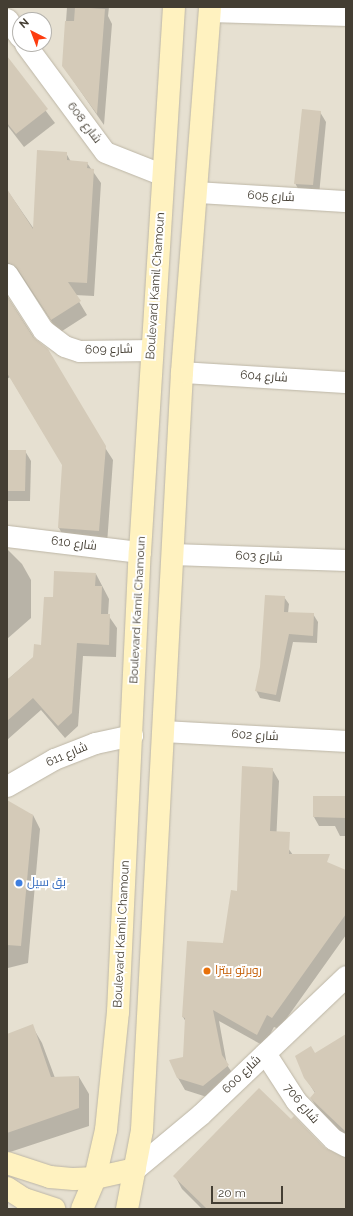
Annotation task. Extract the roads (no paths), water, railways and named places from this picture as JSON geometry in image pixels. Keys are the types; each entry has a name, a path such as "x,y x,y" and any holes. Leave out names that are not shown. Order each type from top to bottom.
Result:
{"main road":[{"name":"Boulevard Kamil Chamoun","path":"82,1209 95,1178 111,1098 118,1012 140,552 174,7"},
{"path":"127,1209 143,1117 182,372 210,9"},
{"path":"7,1163 50,1177 95,1178 135,1169"},
{"path":"7,1188 24,1199 54,1209"},
{"path":"7,1200 12,1209"}],"street":[{"path":"210,9 346,15"},
{"name":"شارع 608","path":"31,52 105,152 163,175"},
{"name":"شارع 605","path":"196,192 346,201"},
{"name":"شارع 609","path":"7,274 43,330 64,346 79,351 152,350"},
{"name":"شارع 604","path":"182,372 346,382"},
{"name":"شارع 610","path":"7,536 140,552"},
{"name":"شارع 603","path":"172,554 346,560"},
{"name":"شارع 602","path":"164,731 346,741"},
{"name":"شارع 611","path":"7,786 54,760 81,748 132,735"},
{"name":"شارع 600","path":"135,1169 201,1114 346,976"},
{"name":"شارع 706","path":"265,1053 296,1101 333,1139 346,1146"}],"place":[{"name":"بق سيل","path":"19,883"},
{"name":"روبرتو بيتزا","path":"207,971"}]}
